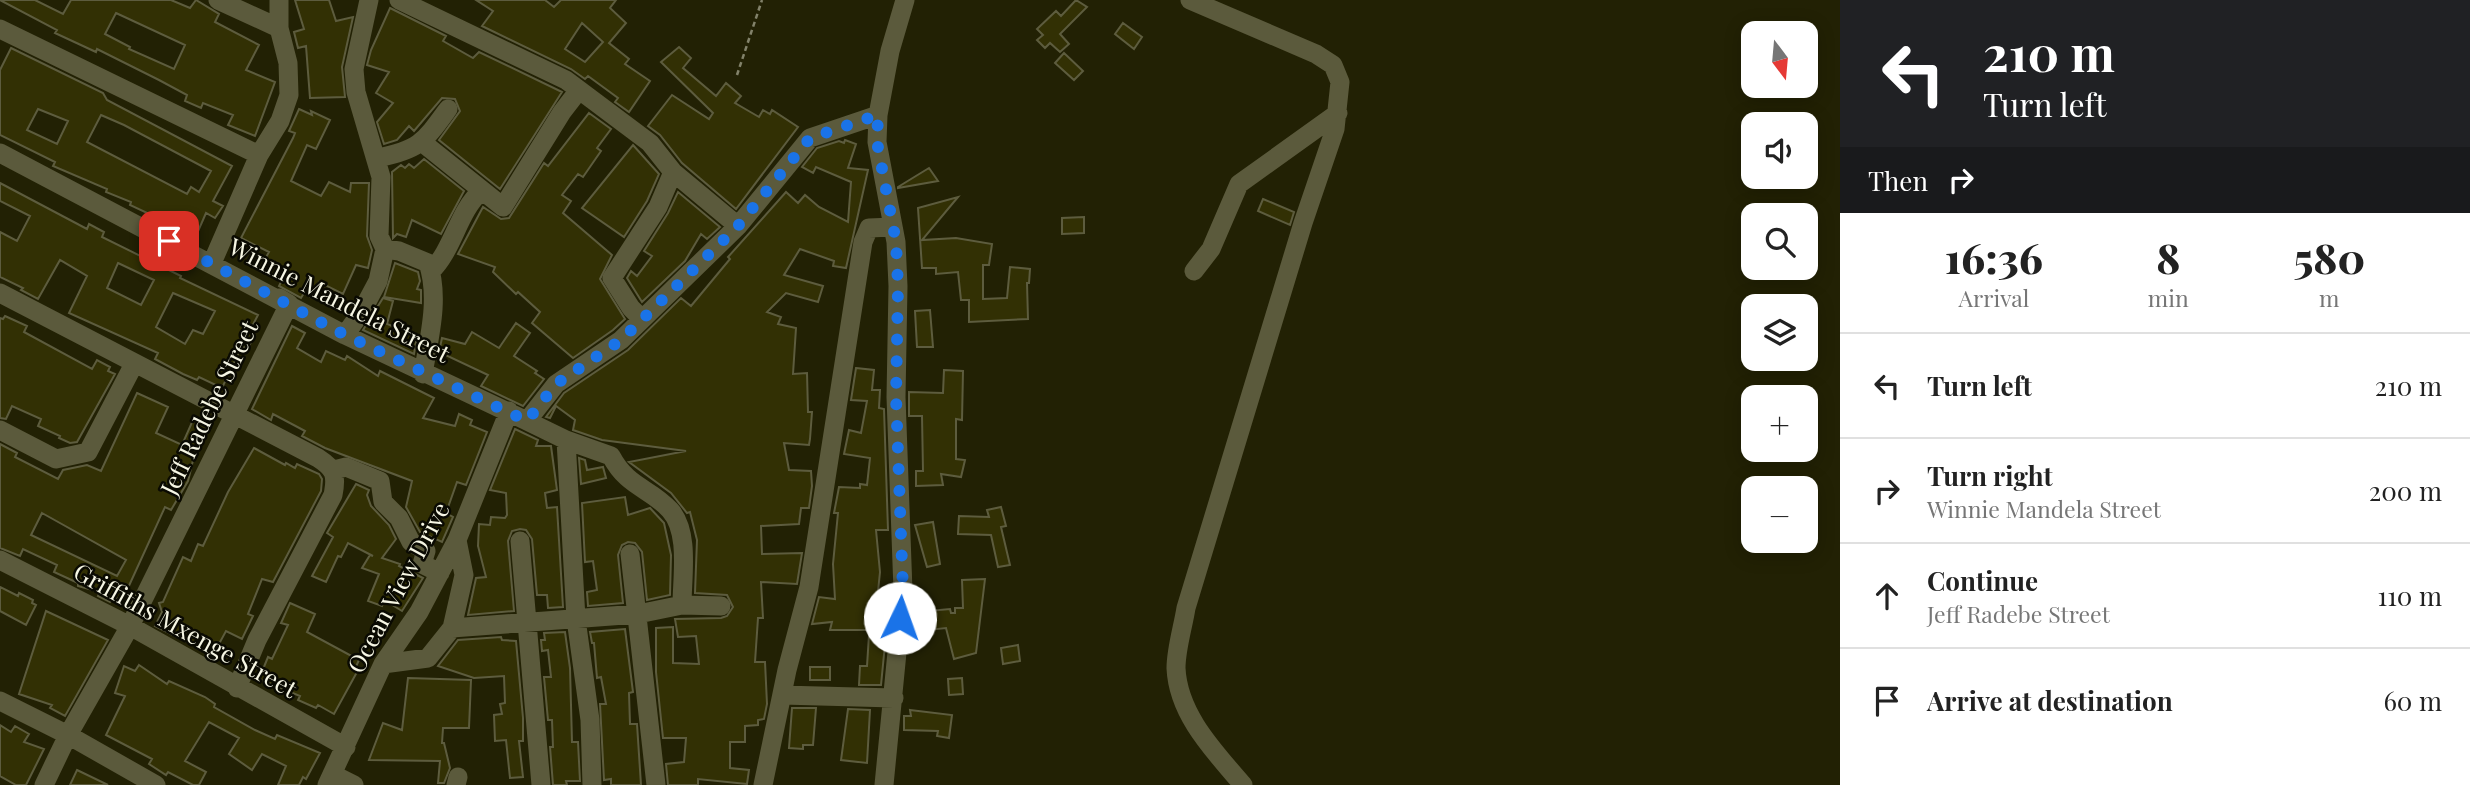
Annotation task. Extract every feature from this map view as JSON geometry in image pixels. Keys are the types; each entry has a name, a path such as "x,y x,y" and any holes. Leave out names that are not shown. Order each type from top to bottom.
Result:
{"street":[{"path":"218,0 279,28"},
{"path":"212,263 259,155 280,121 289,95 288,63 279,28 279,0"},
{"path":"345,335 362,311 377,281 385,249 379,236 381,177 356,92 354,69 369,0"},
{"path":"399,0 566,80 650,143 673,172 738,226"},
{"path":"884,785 903,591 896,397 898,286 893,226 877,142 878,115 893,35 905,0"},
{"path":"1190,0 1316,54 1334,65 1340,82 1338,113 1186,608 1177,668 1181,691 1196,730 1243,785"},
{"path":"0,29 259,155"},
{"path":"422,143 503,207 562,112 579,90"},
{"path":"377,158 398,154 422,143 449,110"},
{"path":"1194,271 1211,249 1239,184 1338,113"},
{"path":"527,421 556,384 621,340 738,226 810,138 878,115"},
{"name":"Winnie Mandela Street","path":"0,153 345,335 566,440 611,456 620,472 671,511 681,534 682,605"},
{"name":"Jeff Radebe Street","path":"0,153 289,304 130,626 68,734 44,785"},
{"path":"642,319 631,308 612,278 658,207 673,172"},
{"path":"431,271 461,223 468,203 481,191"},
{"path":"763,785 809,587 863,242 869,228 893,226"},
{"path":"385,249 422,259 428,262 431,271 433,310 424,374"},
{"path":"0,293 318,458 334,470 336,477 333,495 257,640 237,688"},
{"path":"0,430 56,459 88,452 134,364"},
{"name":"Ocean View Drive","path":"330,780 383,664 419,612 457,540 509,411"},
{"path":"566,440 576,619 590,720 592,785"},
{"path":"334,470 346,467 380,481 383,502 399,517 411,542 426,551 422,565 440,573"},
{"path":"383,664 428,658 452,628 464,575 457,540"},
{"path":"520,541 541,785"},
{"path":"630,554 656,785"},
{"name":"Griffiths Mxenge Street","path":"0,560 130,626 346,747"},
{"path":"452,628 638,614 682,605 721,606"},
{"path":"782,695 894,698"},
{"path":"0,701 68,734 156,785"},
{"path":"330,780 354,785"}],"path":[{"path":"737,75 762,0"}],"building":[{"path":"0,0 35,0 63,14 71,0 171,0 190,8 196,0 219,14 215,22 259,45 246,70 275,82 255,136 228,125 233,115 203,103 201,108 185,101 187,95 97,49 96,52 55,33 57,30","holes":["116,13 185,45 174,69 129,49 130,47 105,34"]},
{"path":"295,0 329,0 336,21 353,17 342,67 345,97 310,98 306,46 298,48 294,32 304,29"},
{"path":"476,0 545,0 554,7 561,0 616,0 610,8 626,23 609,43 629,59 625,64 650,81 629,112 615,102 618,98 588,76 585,79 571,69 482,26 493,11","holes":["582,23 603,42 585,62 565,49"]},
{"path":"1076,0 1087,7 1060,34 1069,44 1060,52 1050,43 1045,48 1037,40 1043,35 1037,29 1056,11 1061,16"},
{"path":"390,8 446,36 443,41 473,58 479,52 562,92 500,189 439,140 460,111 455,99 442,98 414,131 409,126 397,140 384,144 377,122 393,103 376,93 389,72 367,65"},
{"path":"1123,23 1142,37 1134,49 1115,34"},
{"path":"679,47 691,58 683,68 716,96 726,83 741,96 735,103 759,117 763,110 770,114 772,110 798,127 736,209 682,163 660,135 648,126 672,95 709,119 713,113 661,62"},
{"path":"11,48 103,93 107,100 232,166 213,201 223,206 215,218 206,213 196,236 130,205 131,202 106,192 107,189 53,166 55,162 0,135 0,70","holes":["38,109 68,121 57,144 27,130","101,115 211,171 199,192 191,187 187,194 87,142"]},
{"path":"1064,53 1083,71 1074,80 1055,63"},
{"path":"299,109 312,115 311,111 330,120 316,149 307,145 291,181 321,196 329,182 350,192 351,183 369,183 367,236 372,250 368,268 356,265 343,294 319,282 311,297 304,293 301,298 279,286 282,280 260,268 269,252 241,238 293,138 295,133 289,131"},
{"path":"589,113 611,129 597,148 601,151 583,177 578,174 562,195 571,201 563,213 612,255 600,279 625,319 573,358 532,323 540,312 493,272 495,267 458,254 483,207 501,219 509,218 544,163 548,166"},
{"path":"845,140 856,144 848,168 868,170 846,268 833,266 834,261 800,249 784,275 823,286 818,302 786,293 767,312 781,317 778,324 796,328 793,374 807,373 808,412 812,412 810,439 809,445 784,443 789,470 811,471 812,486 809,508 801,508 799,524 761,526 762,554 802,553 797,584 761,582 763,618 758,618 755,662 765,662 767,704 764,719 758,720 758,725 745,726 745,742 730,742 730,768 749,770 747,784 698,779 698,785 668,785 666,764 684,762 686,738 663,738 656,672 656,628 673,627 673,663 699,664 696,636 678,637 675,619 721,618 727,616 733,607 727,595 695,593 697,540 690,512 687,513 671,493 629,462 686,451 602,440 573,430 575,420 556,406 550,418 546,417 564,393 628,350 681,298 691,306 730,259 728,257 786,192 798,203 805,195 819,207 848,222 851,182 816,167 813,173 802,167 817,148 839,141 844,143"},
{"path":"633,145 659,174 647,201 624,237 582,208"},
{"path":"424,159 464,191 441,234 412,220 406,237 397,234 393,238 392,172 401,165 405,168 409,164 414,168"},
{"path":"929,168 938,181 898,188 898,187"},
{"path":"0,183 87,229 89,224 104,232 102,237 258,315 249,332 255,336 247,349 242,346 222,388 199,377 197,380 183,374 155,359 158,353 69,313 87,276 60,260 38,299 0,277 0,232 17,241 30,216 0,201","holes":["118,263 154,280 141,305 107,288","173,293 215,311 203,334 193,330 185,344 156,327"]},
{"path":"678,192 720,227 707,239 701,234 685,261 642,302 627,278 631,271 637,276 652,256 644,251"},
{"path":"958,197 922,240 956,238 992,244 989,265 983,265 983,299 1007,298 1010,267 1030,269 1027,283 1028,319 969,322 969,300 961,300 958,272 936,274 936,268 922,268 918,208"},
{"path":"1263,199 1294,212 1290,225 1258,211"},
{"path":"1084,217 1084,233 1062,234 1062,218"},
{"path":"395,263 418,272 420,281 417,289 421,290 421,303 384,297"},
{"path":"383,298 393,301 387,324 417,336 414,354 363,330"},
{"path":"930,310 933,347 917,347 915,311"},
{"path":"5,316 27,326 24,332 92,369 97,360 110,367 108,371 115,374 77,442 70,443 59,438 60,436 38,426 41,419 12,406 6,419 0,418 0,318"},
{"path":"516,323 530,333 514,356 544,379 523,406 481,386 488,375 439,352 442,338 465,344 472,332 499,348"},
{"path":"292,326 305,333 297,348 321,362 326,351 345,360 347,356 378,376 380,371 434,398 423,418 455,426 459,414 472,420 470,425 487,432 466,485 457,482 446,513 453,517 442,542 420,532 406,507 412,481 325,448 302,436 305,431 273,414 271,420 252,409"},
{"path":"856,368 874,370 872,390 880,390 879,408 884,409 888,530 876,530 880,572 877,601 869,601 868,630 830,630 832,622 812,624 819,597 835,599 833,564 838,513 834,513 839,487 860,488 860,484 867,485 870,458 844,454 849,430 861,433 867,401 851,400"},
{"path":"944,370 963,371 962,420 956,419 956,459 965,460 961,477 941,474 943,485 916,486 916,471 923,471 922,416 909,416 909,392 943,393"},
{"path":"137,393 168,407 156,433 182,445 193,420 207,426 194,456 188,481 171,510 165,507 122,601 113,596 110,602 98,596 100,592 78,586 78,583 54,572 57,565 23,549 20,556 0,548 0,444 17,453 15,457 58,479 63,470 87,465 101,471","holes":["42,513 126,560 117,576 31,535"]},
{"path":"515,429 538,440 536,446 551,446 557,490 545,493 547,508 557,507 563,607 548,608 547,595 537,595 532,539 526,530 520,529 512,531 508,541 514,611 468,615 476,578 486,577 478,546 479,524 490,525 491,517 505,518 507,515 506,493 490,490"},
{"path":"254,448 285,465 286,463 295,468 297,464 319,474 322,479 321,491 273,582 262,579 248,614 253,616 242,639 226,631 213,655 155,626 162,612 159,603 163,602 183,557 191,561 198,544 203,546 228,492"},
{"path":"579,458 585,460 587,470 603,467 606,478 581,484"},
{"path":"356,484 369,490 367,495 371,506 389,525 396,539 382,558 400,564 399,566 423,578 402,611 384,600 382,606 368,601 379,574 362,568 370,555 373,556 348,543 341,557 338,556 326,582 312,576 333,537 327,533"},
{"path":"625,497 628,515 650,508 664,523 671,555 670,595 647,600 642,552 635,543 628,542 622,545 618,555 623,603 588,606 587,592 597,590 593,561 585,562 582,503"},
{"path":"1001,507 1006,526 1001,527 1010,565 998,567 991,535 958,534 959,516 989,517 987,510"},
{"path":"933,522 940,564 927,567 915,525"},
{"path":"985,579 976,653 954,659 946,628 919,631 918,612 950,609 951,613 955,613 955,608 963,608 962,580"},
{"path":"0,587 33,600 32,603 36,605 26,625 0,611"},
{"path":"290,603 315,614 307,632 359,660 354,671 357,672 334,714 318,705 316,708 298,700 300,696 259,679 268,657 272,659 288,625 281,623"},
{"path":"46,611 108,640 65,716 50,708 52,705 19,694"},
{"path":"625,629 633,692 629,693 630,724 637,724 641,785 611,785 611,779 604,780 600,704 606,704 601,677 597,678 594,643 590,632"},
{"path":"565,632 570,668 572,742 578,742 580,781 553,785 550,747 553,747 552,720 548,720 544,677 551,677 548,650 542,651 541,640 545,640 544,633"},
{"path":"886,634 881,685 859,685 860,666 867,666 869,635"},
{"path":"501,637 502,640 516,641 523,718 523,741 519,741 523,777 510,778 506,740 495,741 494,715 502,714 500,704 505,703 504,676 474,678 438,666 458,640"},
{"path":"1018,645 1020,661 1003,664 1001,648"},
{"path":"139,665 167,684 169,681 205,697 215,704 214,707 255,730 275,739 277,735 320,753 306,779 303,777 299,785 278,785 286,766 262,754 252,770 229,754 239,738 209,722 185,761 206,772 199,785 193,785 168,772 166,775 149,764 152,759 106,735 125,696 115,693 124,666 135,671"},
{"path":"810,667 830,667 830,680 810,680"},
{"path":"408,678 471,680 469,728 443,728 442,743 450,768 444,783 438,783 440,761 369,760 383,723 402,730"},
{"path":"962,678 963,694 949,695 948,679"},
{"path":"792,708 816,708 813,745 803,745 803,749 789,748"},
{"path":"848,709 870,710 867,763 841,760"},
{"path":"910,710 952,715 949,738 937,736 938,731 904,730 904,716 911,716"},
{"path":"0,725 11,732 15,726 29,734 24,742 44,749 26,785 16,785 0,776"},
{"path":"77,770 108,785 70,785"}],"route":[{"path":"169,241 345,335 527,421 556,384 621,340 738,226 810,138 878,115 877,142 896,242 898,286 896,397 903,591 900,618"}]}
